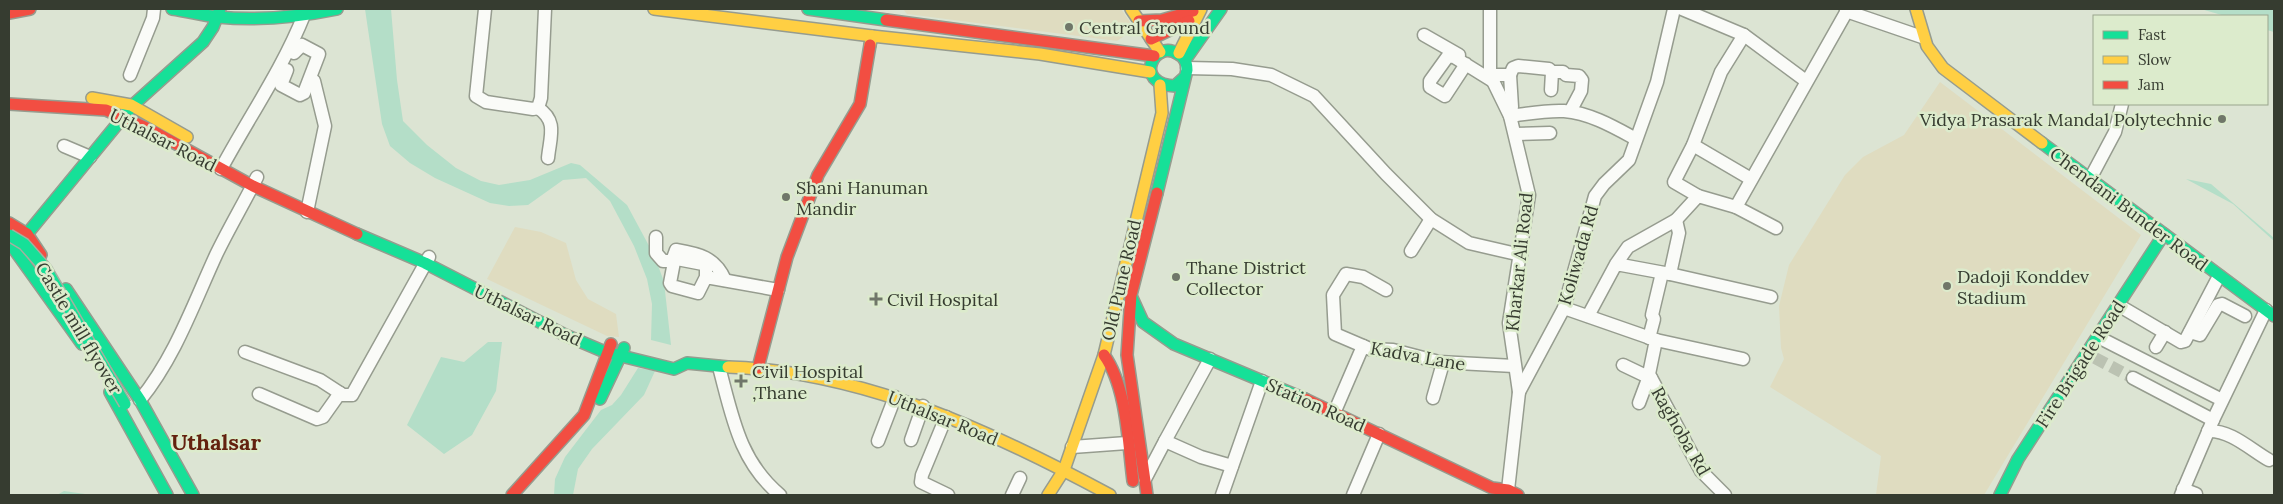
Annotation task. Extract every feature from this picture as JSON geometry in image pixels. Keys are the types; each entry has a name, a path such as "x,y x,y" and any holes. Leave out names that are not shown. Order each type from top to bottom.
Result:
{"main road":[{"path":"9,13 30,9"},
{"path":"172,9 219,13 304,16 337,9"},
{"path":"654,9 872,36 1040,54 1150,72"},
{"path":"808,9 870,12 1157,54"},
{"path":"1131,9 1151,39 1157,54"},
{"path":"1182,62 1221,9"},
{"name":"Chendani Bunder Road","path":"1916,9 1922,36 1932,58 1951,76 2270,313"},
{"path":"758,368 787,257 818,175 860,104 872,36 870,12"},
{"path":"1140,21 1162,20 1194,12"},
{"path":"1182,62 1167,49 1157,54 1150,64 1150,72 1160,86 1174,86 1182,62 1194,12"},
{"path":"1151,39 1194,12"},
{"name":"Old Pune Road","path":"1147,495 1127,355 1131,295 1194,12"},
{"path":"167,495 89,354 9,242 27,234 122,119 131,105 196,50 219,13"},
{"path":"872,36 887,15"},
{"name":"Old Pune Road","path":"1048,495 1064,470 1104,355 1162,113 1160,86"},
{"path":"9,96 131,105 224,164"},
{"name":"Uthalsar Road","path":"9,104 91,103 122,119 149,129 224,164 308,207 427,260 496,295 565,335 674,369 687,363 718,367 758,368 871,389 923,406 1064,470 1110,495"},
{"path":"9,223 27,234 92,326 140,400 193,495"},
{"name":"Fire Brigade Road","path":"2000,495 2018,459 2091,356 2099,335 2164,234"},
{"name":"Castle mill flyover","path":"9,242 24,244 46,270 179,495"},
{"name":"Station Road","path":"1131,295 1143,322 1174,344 1335,411 1492,488 1511,494"},
{"path":"584,415 609,348"},
{"path":"512,495 584,415 598,405 622,352"},
{"path":"1104,355 1113,366 1133,481 1141,495"}],"street":[{"path":"130,75 153,18 154,9"},
{"path":"485,9 476,96 486,102 538,108 546,113 551,122 548,158"},
{"path":"538,108 541,98 546,9"},
{"name":"Kharkar Ali Road","path":"1490,9 1491,75 1511,111 1529,195 1509,323 1519,392 1511,494"},
{"name":"Koliwada Rd","path":"1519,392 1564,308 1595,196 1629,160 1657,82 1674,9"},
{"path":"1682,9 1744,35 1806,81"},
{"path":"1736,207 1847,10 1922,36"},
{"path":"224,164 263,93 279,80 292,52 304,16"},
{"path":"1424,35 1491,75"},
{"path":"1744,35 1721,72 1692,145 1674,182 1698,196 1736,207 1776,228"},
{"path":"279,80 282,88 300,95 304,93 319,54 302,45 292,52"},
{"path":"1182,62 1232,68 1271,76 1314,96 1386,174 1431,218 1469,243 1521,255"},
{"path":"1466,64 1491,75 1510,75"},
{"path":"1572,108 1581,91 1582,80 1579,76 1552,72 1549,69 1518,66 1513,68 1510,75 1511,111 1574,112 1611,126 1636,139"},
{"path":"1551,90 1552,72"},
{"path":"308,207 325,126 314,81"},
{"path":"2090,179 2115,132 2120,119 2122,105"},
{"path":"1515,134 1550,133"},
{"path":"1692,145 1751,180"},
{"path":"64,146 90,157"},
{"path":"140,400 157,380 178,341 217,254 255,181"},
{"path":"1588,316 1616,264 1628,247 1676,220 1698,196"},
{"path":"1411,251 1431,218"},
{"name":"Raghoba Rd","path":"1676,220 1679,233 1652,315 1654,319 1650,376 1701,470 1725,495"},
{"path":"656,237 656,253 663,261 672,261 675,247 709,259 719,267 725,280"},
{"path":"245,352 320,380 343,396 352,395 427,260"},
{"path":"1616,264 1771,296"},
{"path":"1363,346 1335,334 1333,296 1346,274 1363,277 1386,290"},
{"path":"2118,305 2181,342 2186,341 2219,276"},
{"path":"706,277 778,290"},
{"path":"2190,332 2200,335 2218,305 2222,304 2244,316"},
{"path":"1564,308 1652,339 1743,359"},
{"path":"2196,494 2182,492 2223,398 2270,313"},
{"path":"2156,347 2165,332"},
{"path":"2099,335 2223,398"},
{"path":"2099,335 2136,351"},
{"name":"Kadva Lane","path":"1335,411 1363,346 1393,350 1443,363 1514,366"},
{"path":"1145,479 1210,359"},
{"path":"1433,398 1443,363"},
{"path":"1623,365 1646,376 1650,376 1638,403"},
{"path":"718,367 736,434 745,452 780,495"},
{"path":"2186,373 2223,398"},
{"path":"2132,378 2269,460"},
{"path":"1222,495 1262,381"},
{"path":"259,394 306,416 317,419 323,417 340,393"},
{"path":"878,441 895,397"},
{"path":"911,440 923,406"},
{"path":"946,417 922,475 921,482 948,495"},
{"path":"1353,495 1379,434"},
{"path":"1165,442 1201,457 1232,466"},
{"path":"1072,447 1127,443"},
{"path":"1012,495 1020,478"}],"shaded area":[{"path":"365,9 391,9 397,80 403,121 427,145 456,168 481,181 499,185 530,180 571,163 580,165 627,205 655,257 664,282 671,345 651,340 652,304 647,279 634,246 610,201 586,178 563,180 528,205 509,206 490,203 435,178 410,163 390,146 382,124"},
{"name":"Central Ground","path":"903,9 1121,9 1130,22 1130,32 1117,41 907,14"},
{"path":"2201,9 2274,9 2274,32 2268,30 2268,15 2222,15"},
{"name":"Dadoji Konddev Stadium","path":"1940,82 2141,235 1984,495 1876,495 1881,456 1770,387 1784,359 1781,348 1779,306 1789,265 1845,175 1863,157 1904,135"},
{"path":"2186,179 2211,184 2274,238 2274,241 2233,204"},
{"path":"515,227 541,232 566,243 576,280 588,299 616,314 619,337 607,336 487,279"},
{"path":"488,342 502,342 496,391 472,435 444,454 407,425 441,357 464,362"},
{"path":"638,368 655,371 644,395 592,449 578,469 573,495 554,495 555,479 565,457 601,410 612,405 621,395"},
{"path":"64,491 92,495 57,495"}],"tunnel":[{"path":"2095,358 2133,378"}],"traffic: fast":[{"path":"172,9 218,17 248,19 292,16 337,9"},
{"path":"14,242 27,234 133,105 203,42 213,27 220,9"},
{"path":"808,9 886,20"},
{"path":"1185,60 1221,9"},
{"path":"1157,193 1187,70 1187,67 1182,57 1169,51 1161,52 1151,63 1151,71 1154,78 1162,83 1175,86 1185,77"},
{"path":"2042,143 2274,316"},
{"path":"357,234 425,263 565,335 605,352 674,369 687,363 728,367"},
{"path":"2000,495 2018,459 2164,234"},
{"path":"9,235 24,244 46,269 125,404"},
{"path":"9,242 82,344"},
{"path":"66,289 140,400 193,495"},
{"path":"1132,298 1143,322 1174,344 1305,399"},
{"path":"600,399 624,348"},
{"path":"110,392 167,495"}],"traffic: slow":[{"path":"654,9 872,36"},
{"path":"1131,9 1160,52"},
{"path":"1179,53 1201,9"},
{"path":"1916,9 1927,46 1943,68 2042,143"},
{"path":"870,45 872,36 1040,54 1150,72"},
{"path":"1048,495 1064,470 1104,355 1162,113 1160,85"},
{"path":"92,98 131,105 187,137"},
{"path":"728,367 778,371 828,380 926,409 1020,449 1110,495"}],"traffic: jam":[{"path":"9,13 30,9"},
{"path":"1139,21 1162,20 1193,11"},
{"path":"886,20 1154,56"},
{"path":"1151,39 1189,21"},
{"path":"758,368 787,257 818,175 860,104 870,45"},
{"path":"9,104 106,110 149,129 253,186 357,234"},
{"path":"1147,495 1127,355 1131,295 1157,193"},
{"path":"9,223 27,234 41,255"},
{"path":"512,495 584,415 611,344"},
{"path":"1104,355 1112,368 1122,399 1133,481"},
{"path":"1305,399 1492,488 1508,490 1518,495"}],"place":[{"name":"Central Ground","path":"1069,27"},
{"name":"Vidya Prasarak Mandal Polytechnic","path":"2222,119"},
{"name":"Shani Hanuman Mandir","path":"786,197"},
{"name":"Thane District Collector","path":"1176,277"},
{"name":"Dadoji Konddev Stadium","path":"1947,286"},
{"name":"Civil Hospital","path":"876,299"},
{"name":"Civil Hospital ,Thane","path":"741,381"}],"district":[{"name":"Uthalsar","path":"216,442"}]}
